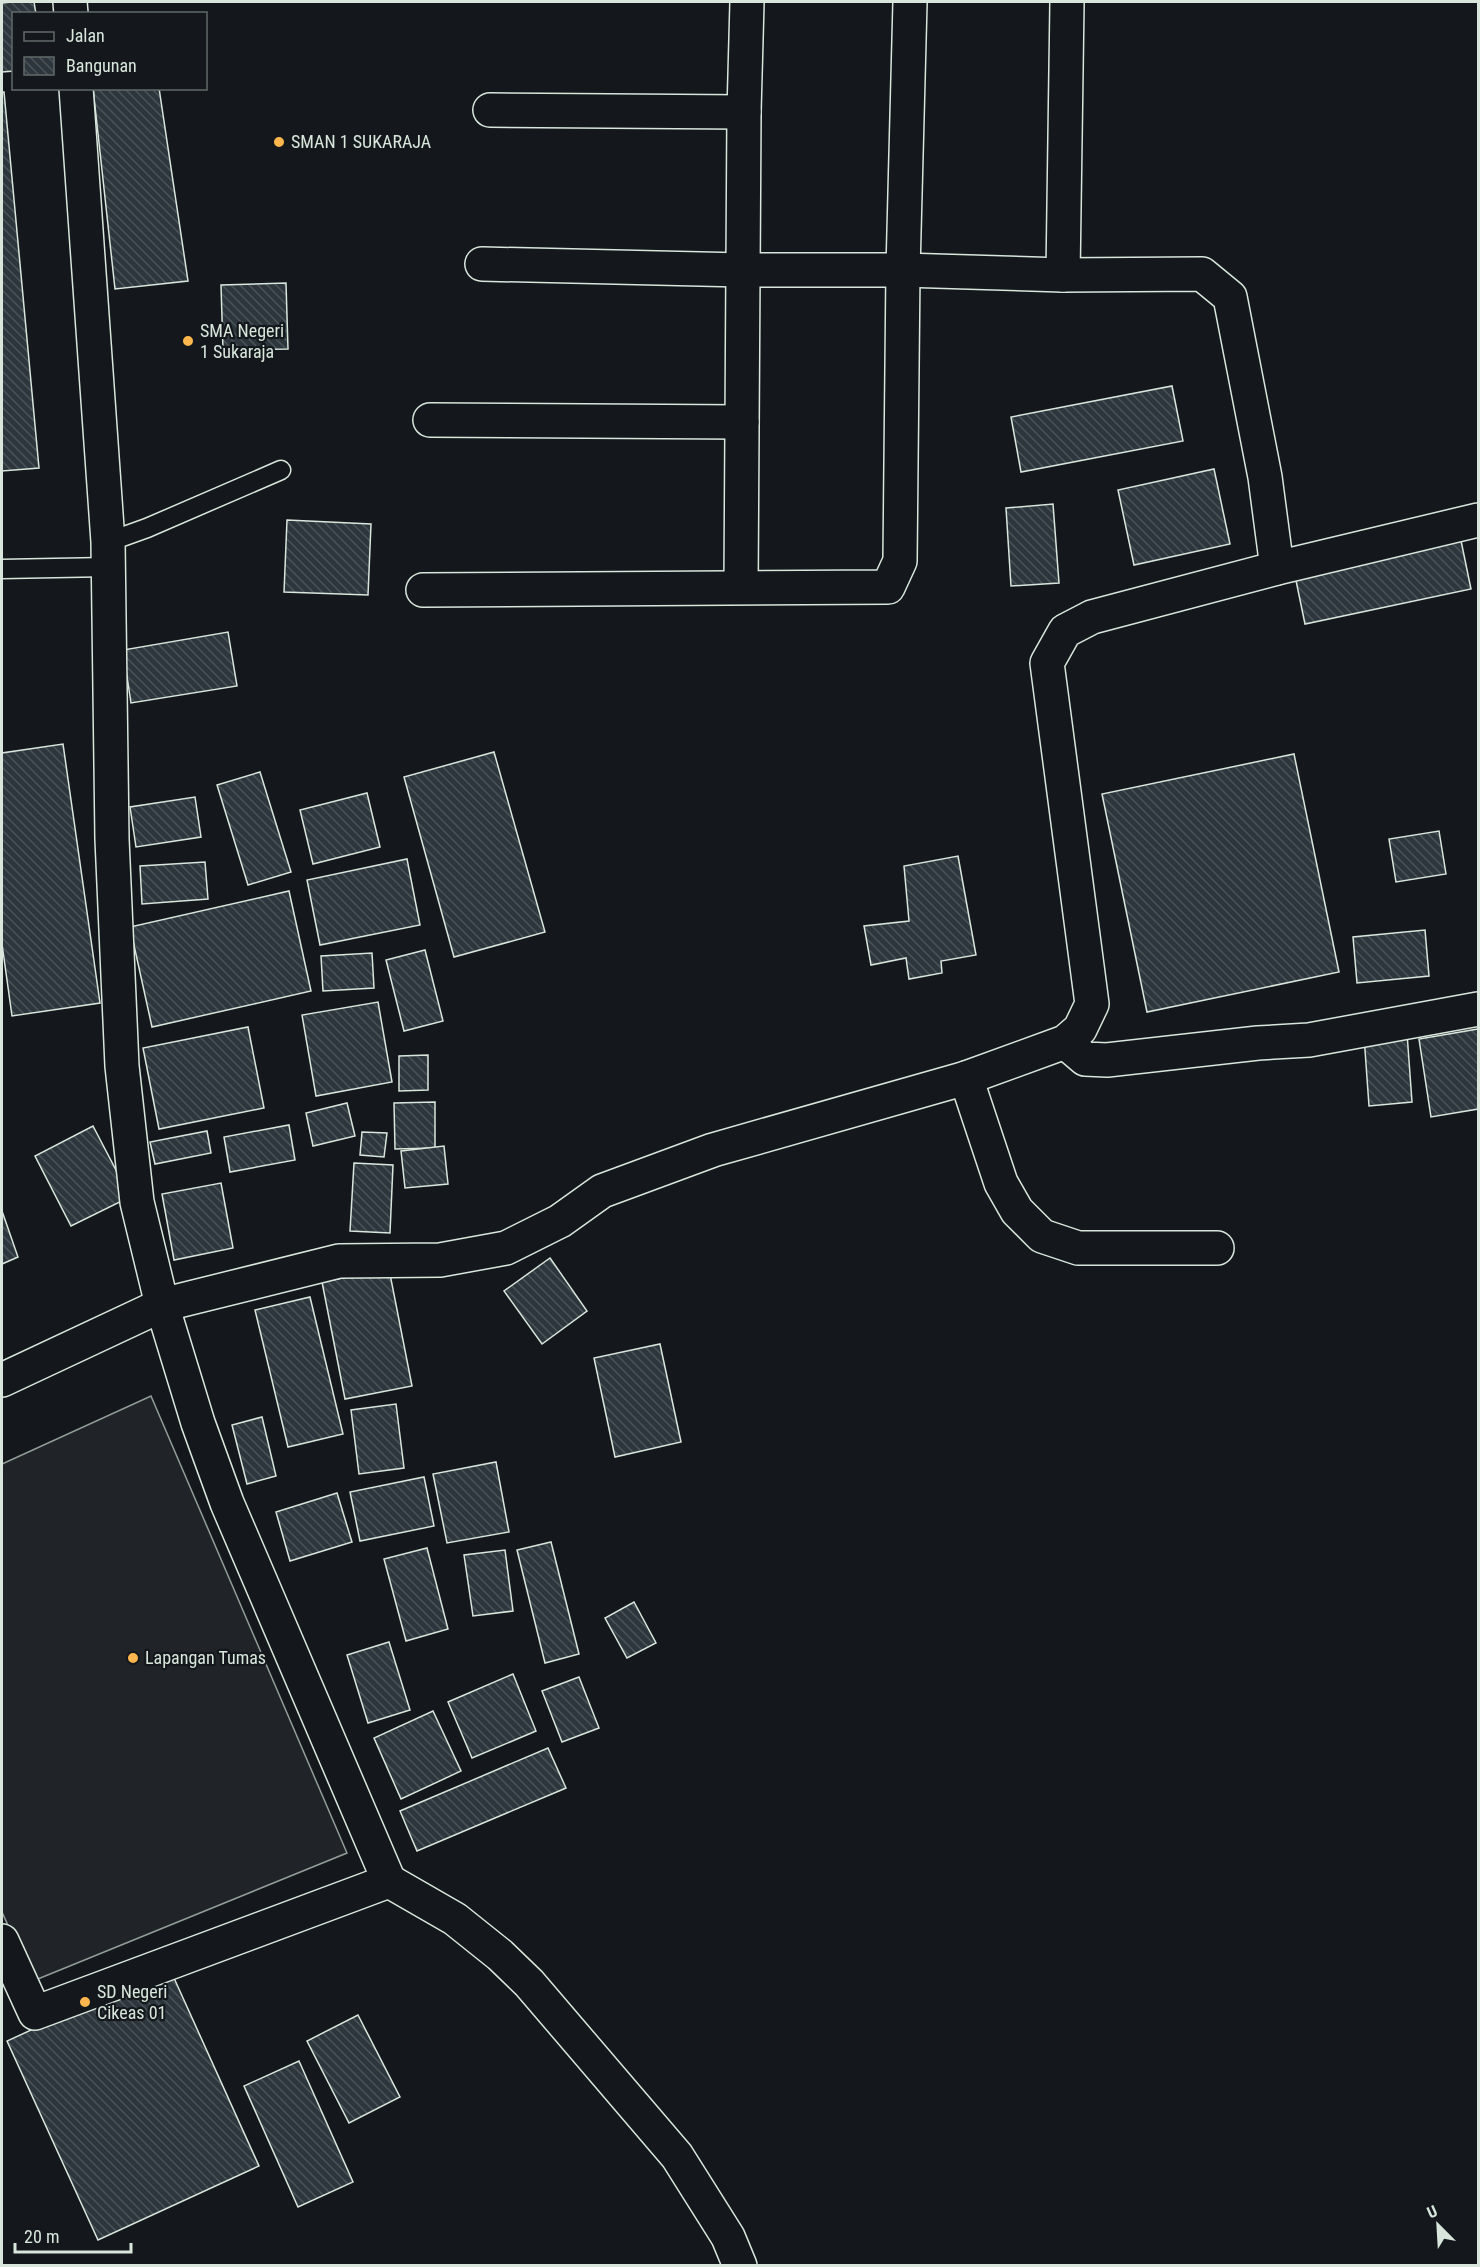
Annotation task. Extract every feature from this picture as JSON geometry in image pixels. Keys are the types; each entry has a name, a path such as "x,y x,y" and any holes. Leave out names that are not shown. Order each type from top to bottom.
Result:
{"street":[{"path":"741,587 744,112 747,2"},
{"path":"423,590 888,587 900,561 903,270 910,2"},
{"path":"1063,275 1067,2"},
{"path":"76,90 108,554 112,838 122,1066 137,1202 162,1305 198,1424 227,1503 389,1881 454,1919 500,1955 529,1983 677,2156 728,2237 740,2265"},
{"path":"490,110 744,112"},
{"path":"482,264 743,270 903,270 1063,275 1202,274 1230,297 1265,477 1277,568"},
{"path":"430,420 742,422"},
{"path":"2,1380 162,1305 339,1261 440,1260 506,1248 560,1221 602,1191 713,1150 966,1078 1065,1042 1080,1029 1092,1004 1047,663 1065,631 1092,617 1277,568 1479,520"},
{"path":"1065,1042 1085,1059 1107,1060 1258,1043 1309,1040 1479,1009"},
{"path":"966,1078 1001,1183 1017,1211 1042,1236 1078,1248 1216,1248"},
{"path":"2,1941 35,2013 389,1881"}],"lane":[{"path":"2,569 108,554 147,528 281,470"}],"shaded area":[{"name":"Lapangan Tumas","path":"151,1396 347,1853 33,1981 2,1912 2,1464"}],"building":[{"path":"34,2 36,12 12,12 12,71 2,72 2,3"},
{"path":"93,90 159,90 188,281 115,289"},
{"path":"2,92 4,92 39,468 2,471"},
{"path":"286,283 288,349 223,350 221,285"},
{"path":"1172,386 1183,441 1021,472 1011,417"},
{"path":"1214,469 1230,544 1134,565 1118,490"},
{"path":"1053,504 1059,583 1011,586 1006,508"},
{"path":"287,520 371,524 368,595 284,592"},
{"path":"1459,531 1471,589 1305,624 1293,566"},
{"path":"228,632 237,686 131,703 123,650"},
{"path":"63,744 100,1003 12,1016 2,944 2,753"},
{"path":"494,752 545,932 454,957 404,777"},
{"path":"1294,754 1339,972 1147,1012 1102,794"},
{"path":"260,772 291,872 248,885 217,785"},
{"path":"367,793 380,847 313,864 300,810"},
{"path":"195,797 201,837 136,847 130,807"},
{"path":"1439,831 1446,874 1396,882 1389,839"},
{"path":"958,856 976,955 941,961 942,973 909,979 906,958 871,965 864,926 909,921 904,866"},
{"path":"407,859 420,925 320,945 307,880"},
{"path":"205,862 208,899 142,904 140,866"},
{"path":"289,891 311,991 152,1027 130,927"},
{"path":"1425,930 1429,976 1357,983 1353,937"},
{"path":"425,950 443,1021 404,1031 386,960"},
{"path":"372,953 374,988 323,991 321,956"},
{"path":"378,1002 392,1082 316,1096 302,1015"},
{"path":"248,1027 264,1108 159,1129 143,1048"},
{"path":"1478,1029 1478,1109 1431,1117 1419,1039"},
{"path":"1407,1033 1412,1102 1369,1106 1364,1036"},
{"path":"428,1055 428,1090 399,1091 399,1056"},
{"path":"435,1102 435,1148 395,1149 394,1103"},
{"path":"347,1103 355,1136 313,1146 306,1113"},
{"path":"289,1125 295,1160 230,1172 224,1137"},
{"path":"93,1126 130,1197 71,1226 35,1156"},
{"path":"207,1131 211,1153 155,1164 150,1142"},
{"path":"362,1132 387,1133 384,1157 360,1155"},
{"path":"444,1146 448,1184 405,1188 401,1151"},
{"path":"354,1163 393,1165 390,1233 350,1231"},
{"path":"221,1183 233,1248 174,1260 162,1194"},
{"path":"2,1211 18,1257 2,1264"},
{"path":"550,1258 587,1311 542,1344 504,1291"},
{"path":"389,1269 412,1386 345,1399 322,1282"},
{"path":"310,1297 343,1434 288,1447 255,1310"},
{"path":"660,1344 681,1442 615,1457 594,1358"},
{"path":"396,1404 404,1468 359,1474 351,1410"},
{"path":"262,1417 276,1476 247,1484 232,1425"},
{"path":"496,1462 509,1532 447,1543 433,1474"},
{"path":"424,1477 434,1526 360,1541 350,1492"},
{"path":"337,1493 352,1542 290,1561 276,1512"},
{"path":"551,1542 579,1654 545,1663 517,1550"},
{"path":"427,1548 448,1629 406,1641 384,1559"},
{"path":"505,1550 513,1611 473,1616 464,1555"},
{"path":"634,1602 656,1643 627,1658 605,1618"},
{"path":"389,1642 410,1710 368,1723 347,1655"},
{"path":"513,1674 536,1731 472,1758 448,1702"},
{"path":"579,1677 599,1728 562,1742 542,1691"},
{"path":"433,1711 461,1771 401,1799 374,1738"},
{"path":"548,1748 566,1788 417,1851 400,1811"},
{"path":"169,1967 259,2166 98,2240 7,2041"},
{"path":"358,2015 400,2097 349,2123 307,2041"},
{"path":"299,2061 353,2182 298,2207 244,2086"}],"place":[{"name":"SMAN 1 SUKARAJA","path":"279,142"},
{"name":"SMA Negeri 1 Sukaraja","path":"188,341"},
{"name":"Lapangan Tumas","path":"133,1658"},
{"name":"SD Negeri Cikeas 01","path":"85,2002"}]}
